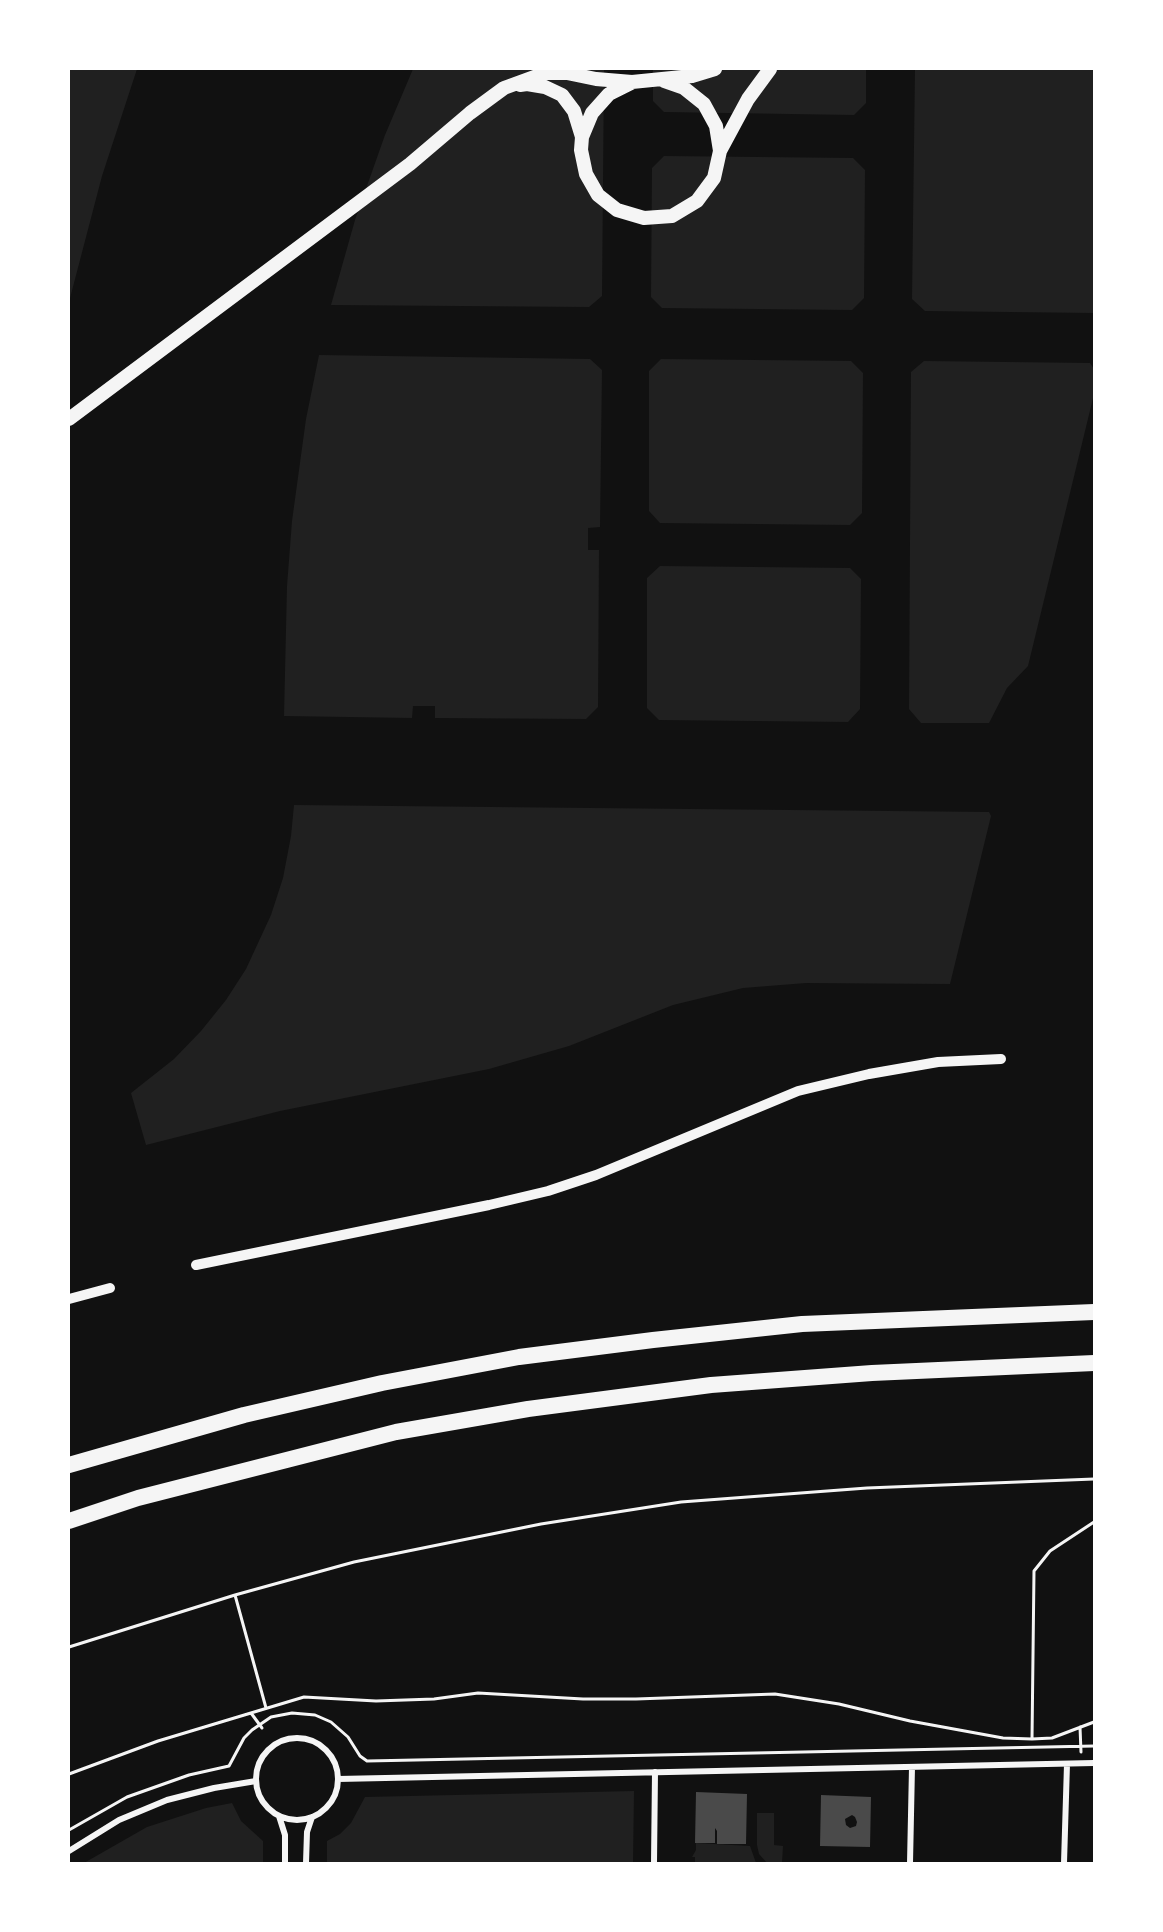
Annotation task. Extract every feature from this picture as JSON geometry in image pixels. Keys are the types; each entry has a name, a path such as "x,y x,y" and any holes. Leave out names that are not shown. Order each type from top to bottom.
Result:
{"highway":[{"path":"69,1465 244,1415 382,1383 519,1357 664,1338 802,1324 1094,1312"},
{"path":"69,1521 138,1498 385,1435 528,1409 711,1385 872,1373 1094,1363"}],"main road":[{"path":"69,419 411,164 470,113 504,88 545,73 567,73 596,79 632,82 692,76 715,69"},
{"path":"632,82 609,94 592,113 582,137 581,150 586,174 598,195 617,210 644,219 672,216 697,201 714,178 720,151 748,99 770,69"},
{"path":"660,80 684,88 704,104 716,126 720,151"},
{"path":"504,88 527,84 545,87 562,95 574,111 582,137"}],"street":[{"path":"196,1265 549,1191 596,1175 798,1091 869,1074 938,1062 1001,1059"},
{"path":"69,1299 110,1288"},
{"path":"279,1816 301,1820 312,1817 323,1811 331,1802 336,1791 338,1779 336,1766 330,1755 310,1740 297,1738 284,1741 264,1756 258,1768 256,1781 258,1792 263,1802 279,1816 285,1834 285,1863"},
{"path":"338,1779 1094,1763"},
{"path":"1064,1863 1067,1764"},
{"path":"910,1863 912,1767"},
{"path":"654,1863 655,1772"},
{"path":"69,1851 119,1820 167,1800 214,1788 256,1781"},
{"path":"306,1863 307,1832 312,1817"}],"path":[{"path":"69,1647 235,1594 354,1562 541,1524 681,1502 867,1488 1094,1479"},
{"path":"1032,1739 1034,1571 1050,1551 1094,1522"},
{"path":"235,1594 266,1708"},
{"path":"69,1774 158,1741 304,1697 376,1701 434,1699 478,1693 583,1699 775,1694 839,1704 909,1721 993,1736 1032,1739 1052,1738 1094,1722"},
{"path":"251,1713 262,1728"},
{"path":"69,1830 101,1810 137,1793 189,1775 229,1766 244,1738 259,1724 285,1713 320,1716 340,1728 353,1743 360,1756 367,1761 1094,1746"},
{"path":"1080,1726 1081,1752"}],"shaded area":[{"path":"69,69 137,69 102,176 69,302"},
{"path":"413,69 604,69 602,296 589,307 331,305 355,220 385,135"},
{"path":"653,69 866,69 866,103 854,115 664,112 653,101"},
{"path":"915,69 1094,69 1094,313 925,311 912,299"},
{"path":"664,156 853,158 865,170 864,298 852,310 662,308 651,297 652,168"},
{"path":"319,355 590,359 602,370 600,527 588,528 588,550 599,550 598,707 586,719 435,718 435,706 413,706 412,718 284,716 287,586 292,521 306,419"},
{"path":"661,359 851,361 863,373 862,513 850,525 660,523 649,511 649,371"},
{"path":"924,361 1090,363 1094,369 1094,394 1028,666 1007,688 989,723 921,723 909,709 911,372"},
{"path":"660,566 850,568 861,579 860,709 848,722 659,720 647,708 647,578"},
{"path":"294,805 989,812 991,816 950,984 806,983 743,988 673,1005 569,1046 489,1069 280,1111 146,1145 131,1093 174,1059 201,1031 226,1000 246,969 271,915 283,878"},
{"path":"634,1791 633,1863 327,1863 327,1841 340,1834 351,1823 365,1797"},
{"path":"232,1803 241,1821 263,1841 263,1863 84,1863 147,1827 206,1808"},
{"path":"757,1813 774,1813 774,1845 783,1846 782,1863 767,1863 759,1854"},
{"path":"696,1843 750,1846 756,1863 695,1863 695,1857 692,1857 696,1850"}],"building":[{"path":"696,1792 747,1794 746,1844 717,1844 715,1828 715,1843 695,1843"},
{"path":"821,1795 871,1797 870,1847 820,1846","holes":["852,1815 855,1817 856,1826 850,1828 846,1825 845,1819"]}]}
